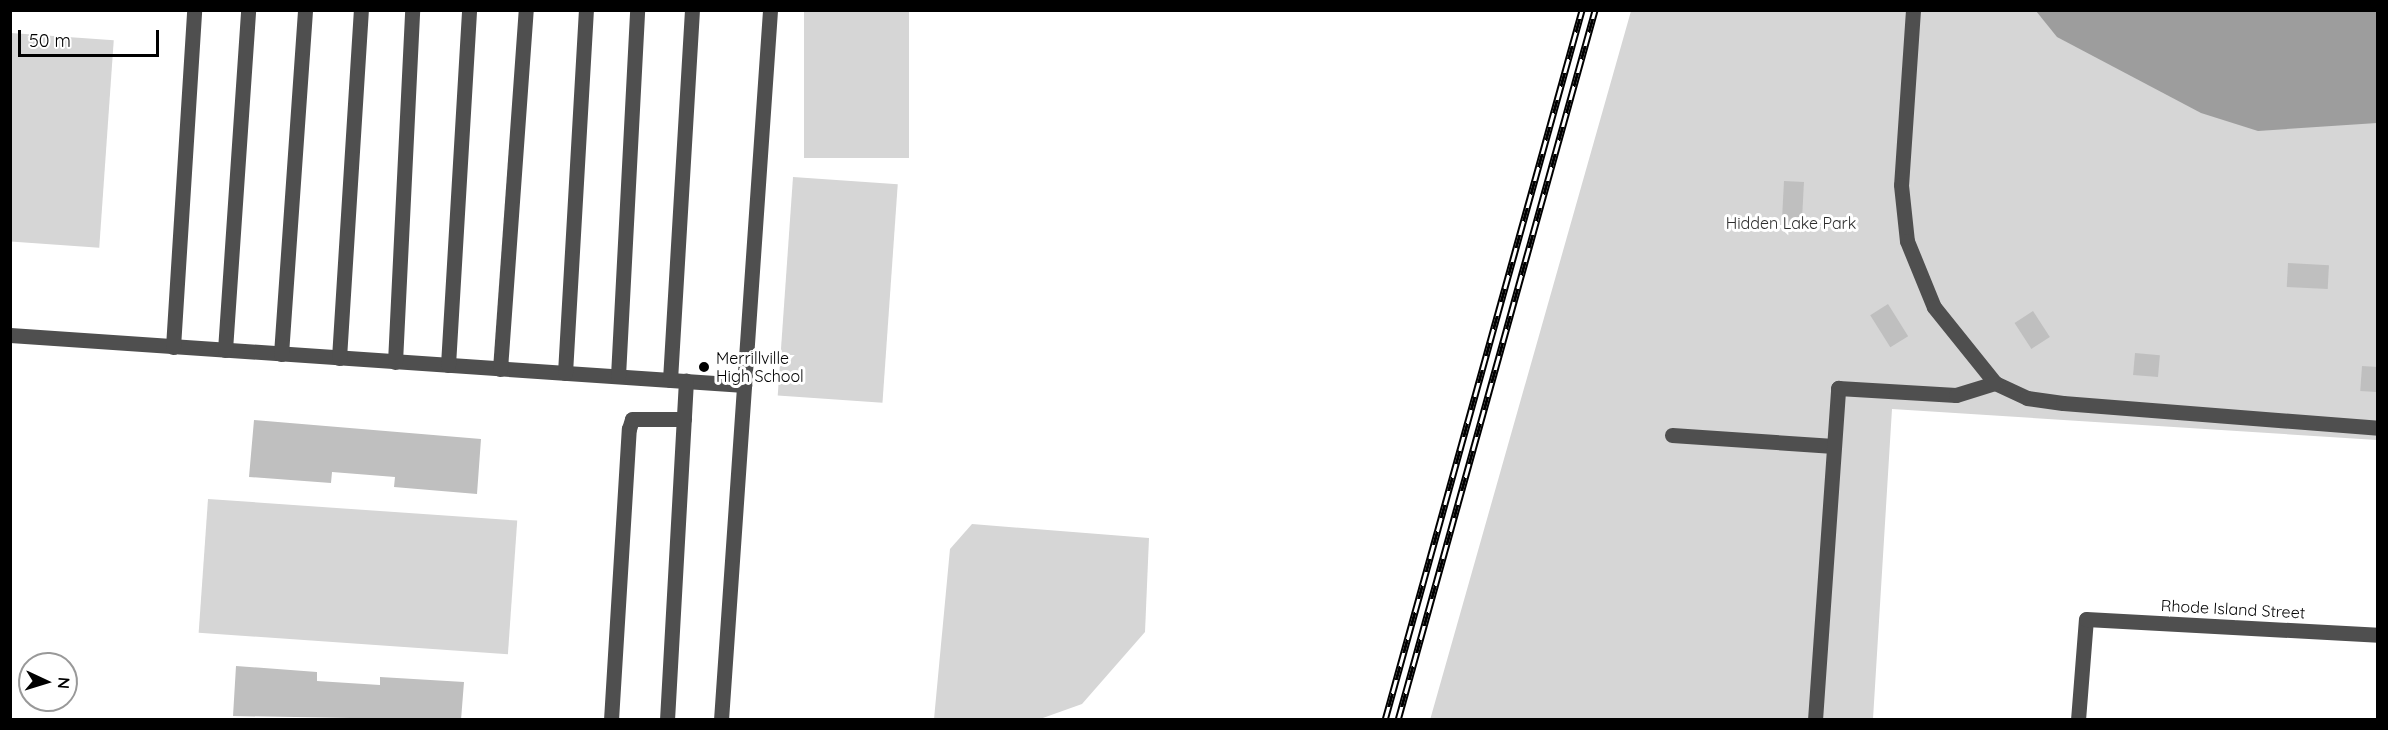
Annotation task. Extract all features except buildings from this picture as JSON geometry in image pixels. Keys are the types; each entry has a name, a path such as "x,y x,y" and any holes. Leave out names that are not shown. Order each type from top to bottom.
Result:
{"street":[{"path":"172,347 194,10"},
{"path":"225,350 248,10"},
{"path":"281,354 305,10"},
{"path":"339,358 361,10"},
{"path":"395,362 412,10"},
{"path":"448,365 470,10"},
{"path":"500,369 526,10"},
{"path":"565,373 586,10"},
{"path":"618,376 637,10"},
{"path":"667,720 684,419 678,380 692,10"},
{"path":"721,720 770,10"},
{"path":"1913,10 1901,185 1907,241 1934,307 1995,383 2027,398 2063,403 2378,428"},
{"path":"10,335 744,385"},
{"path":"1815,720 1838,388 1956,395 1995,383"},
{"path":"612,720 629,429 632,419 684,419"},
{"path":"1672,435 1834,446"},
{"name":"Rhode Island Street","path":"2078,720 2086,619 2378,635"}],"green space":[{"path":"804,11 909,11 909,158 804,158"},
{"name":"Hidden Lake Park","path":"1631,11 2377,11 2377,440 1892,409 1873,719 1430,720"},
{"path":"11,33 114,40 99,248 10,241"},
{"path":"793,177 898,184 882,403 778,395"},
{"path":"208,499 517,521 508,654 199,633"},
{"path":"972,524 1149,538 1145,632 1082,704 1040,719 934,719 950,549"}],"shaded area":[{"path":"2036,11 2377,11 2377,123 2258,131 2201,113 2057,37"}],"railway":[{"path":"1385,720 1582,10"},
{"path":"1398,720 1595,10"}],"place":[{"name":"Merrillville High School","path":"704,367"}]}
